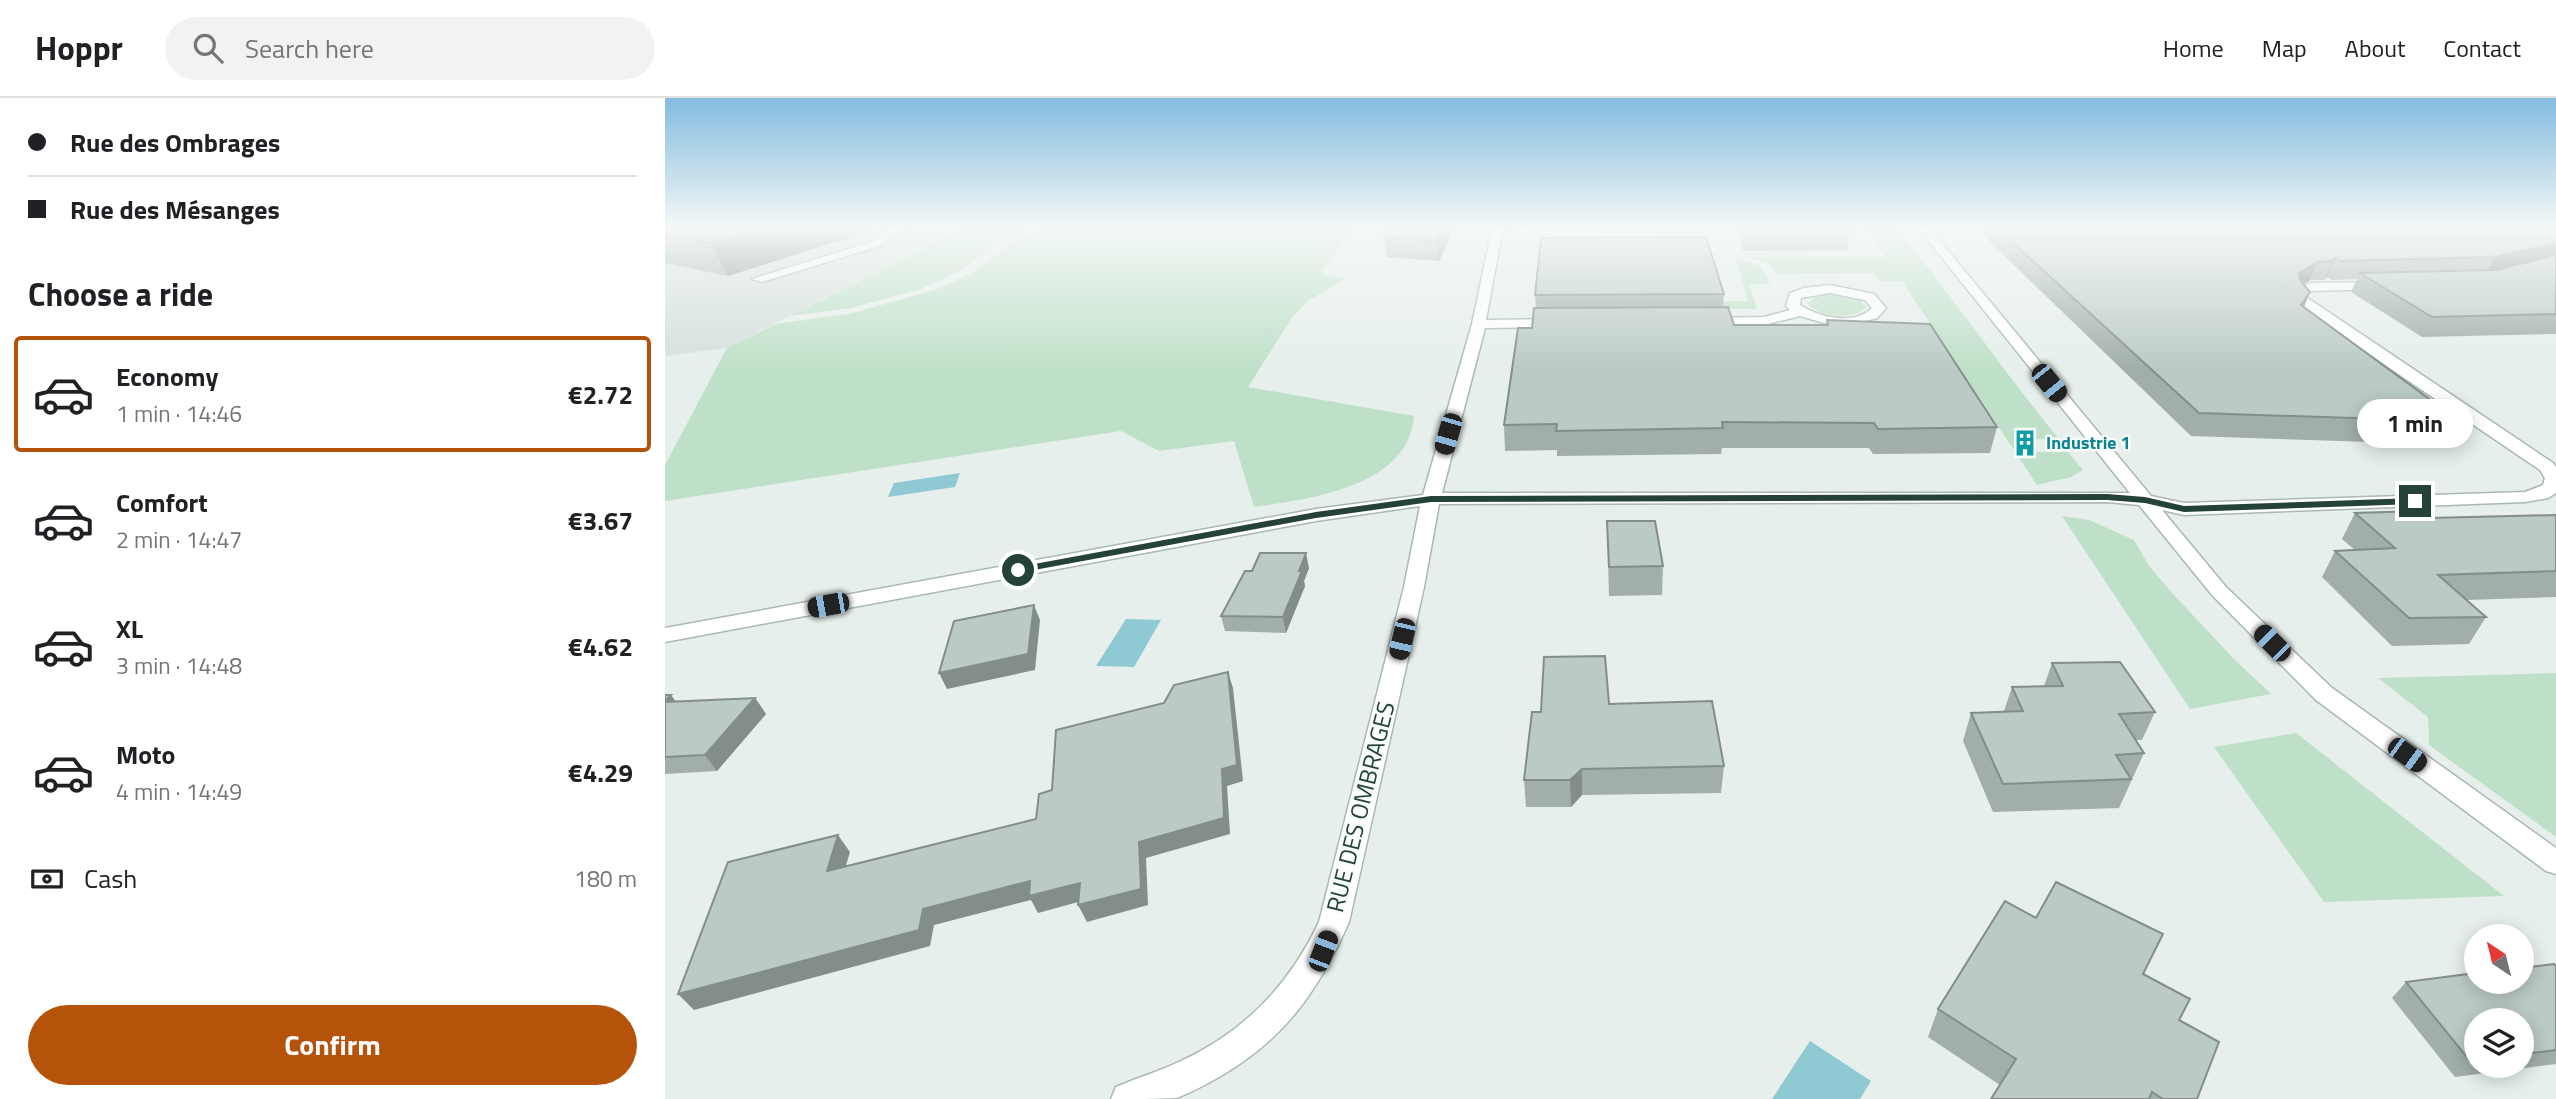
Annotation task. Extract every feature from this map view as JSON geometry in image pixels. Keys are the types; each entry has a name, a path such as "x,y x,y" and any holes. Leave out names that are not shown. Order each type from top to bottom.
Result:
{"street":[{"path":"758,279 769,276"},
{"name":"RUE DES OMBRAGES","path":"1128,1099 1188,1076 1221,1059 1247,1040 1290,1000 1307,979 1323,951 1334,922 1414,587 1431,499 1479,324 1488,276"},
{"path":"1962,276 2219,591 2324,694 2556,863"},
{"path":"665,635 1316,515 1431,499 2107,497 2145,500 2195,509 2525,497 2542,494 2551,488 2554,478 2547,467 2306,305 2300,298 2300,292 2310,287 2393,284"},
{"path":"1688,322 1764,321 1799,312 1840,321 1867,318 1879,308 1877,303 1858,293 1830,289 1804,292 1795,296 1793,306 1799,312"},
{"path":"1479,324 1581,323"}],"shaded area":[{"path":"665,276 867,276 727,348 665,356"}],"green space":[{"path":"870,276 950,276 918,290 851,308 790,316"},
{"path":"966,276 1328,276 1345,279 1306,302 1291,319 1248,387 1414,416 1408,440 1395,459 1376,474 1353,485 1301,499 1254,507 1234,441 1159,451 1121,431 665,501 665,465 727,348 776,324 853,313 941,288"},
{"path":"1741,276 1766,276 1770,283 1749,285 1757,309 1575,309 1682,301 1748,301"},
{"path":"1876,276 1934,276 2059,439 2014,439 2022,452 2068,452 2083,470 2071,477 2037,485 1902,281 1879,281"},
{"path":"1836,294 1861,300 1866,308 1853,314 1836,316 1819,312 1807,303 1818,295"},
{"path":"2062,516 2089,520 2134,540 2149,566 2172,593 2271,694 2190,709"},
{"path":"2556,673 2556,837 2429,745 2428,717 2378,678"},
{"path":"2296,733 2504,896 2324,902 2214,747"}],"water":[{"path":"960,473 955,487 888,497 894,483"},
{"path":"1126,619 1161,620 1134,667 1096,666"},
{"path":"1810,1041 1871,1081 1860,1099 1772,1099"}],"building":[{"path":"1537,276 1718,276 1724,294 1535,295"},
{"path":"2049,276 2299,276 2310,292 2301,305 2454,417 2409,417 2413,420 2199,413"},
{"path":"2364,276 2556,276 2556,314 2432,317"},
{"path":"1728,307 1734,325 1828,325 1827,320 1930,324 1997,427 1878,429 1874,423 1722,422 1723,428 1556,431 1557,424 1504,425 1518,328 1532,328 1534,308"},
{"path":"2421,511 2429,518 2556,515 2556,571 2438,575 2486,617 2409,618 2335,551 2395,548 2355,513"},
{"path":"1607,521 1655,521 1663,566 1609,567"},
{"path":"1260,553 1306,553 1299,571 1302,571 1283,617 1221,616 1245,571 1252,571"},
{"path":"1034,605 1028,654 939,673 954,621"},
{"path":"1605,656 1609,704 1712,701 1724,766 1582,769 1570,780 1524,780 1532,712 1541,712 1544,657"},
{"path":"2120,662 2155,712 2119,714 2144,753 2116,755 2131,779 2003,784 1971,713 2023,711 2012,687 2063,686 2052,663"},
{"path":"1228,672 1237,765 1222,769 1224,818 1139,842 1141,889 1078,905 1080,883 1029,896 1030,881 923,909 919,930 678,994 728,862 838,835 827,871 1036,819 1039,794 1052,790 1056,730 1164,703 1174,685"},
{"path":"755,698 705,755 665,757 665,702"},
{"path":"2056,882 2163,934 2143,974 2190,999 2179,1020 2219,1042 2197,1099 2163,1099 2152,1092 2149,1099 1991,1099 2016,1059 1938,1009 2005,901 2036,918"},
{"path":"2534,966 2556,966 2556,1050 2534,1053 2534,1008 2464,1008 2464,1054 2406,982 2464,975 2464,994 2534,994"}],"place":[{"name":"Industrie 1","path":"2025,443"}],"route":[{"path":"1018,570 1316,515 1431,499 2118,497 2184,509 2415,501"}]}
